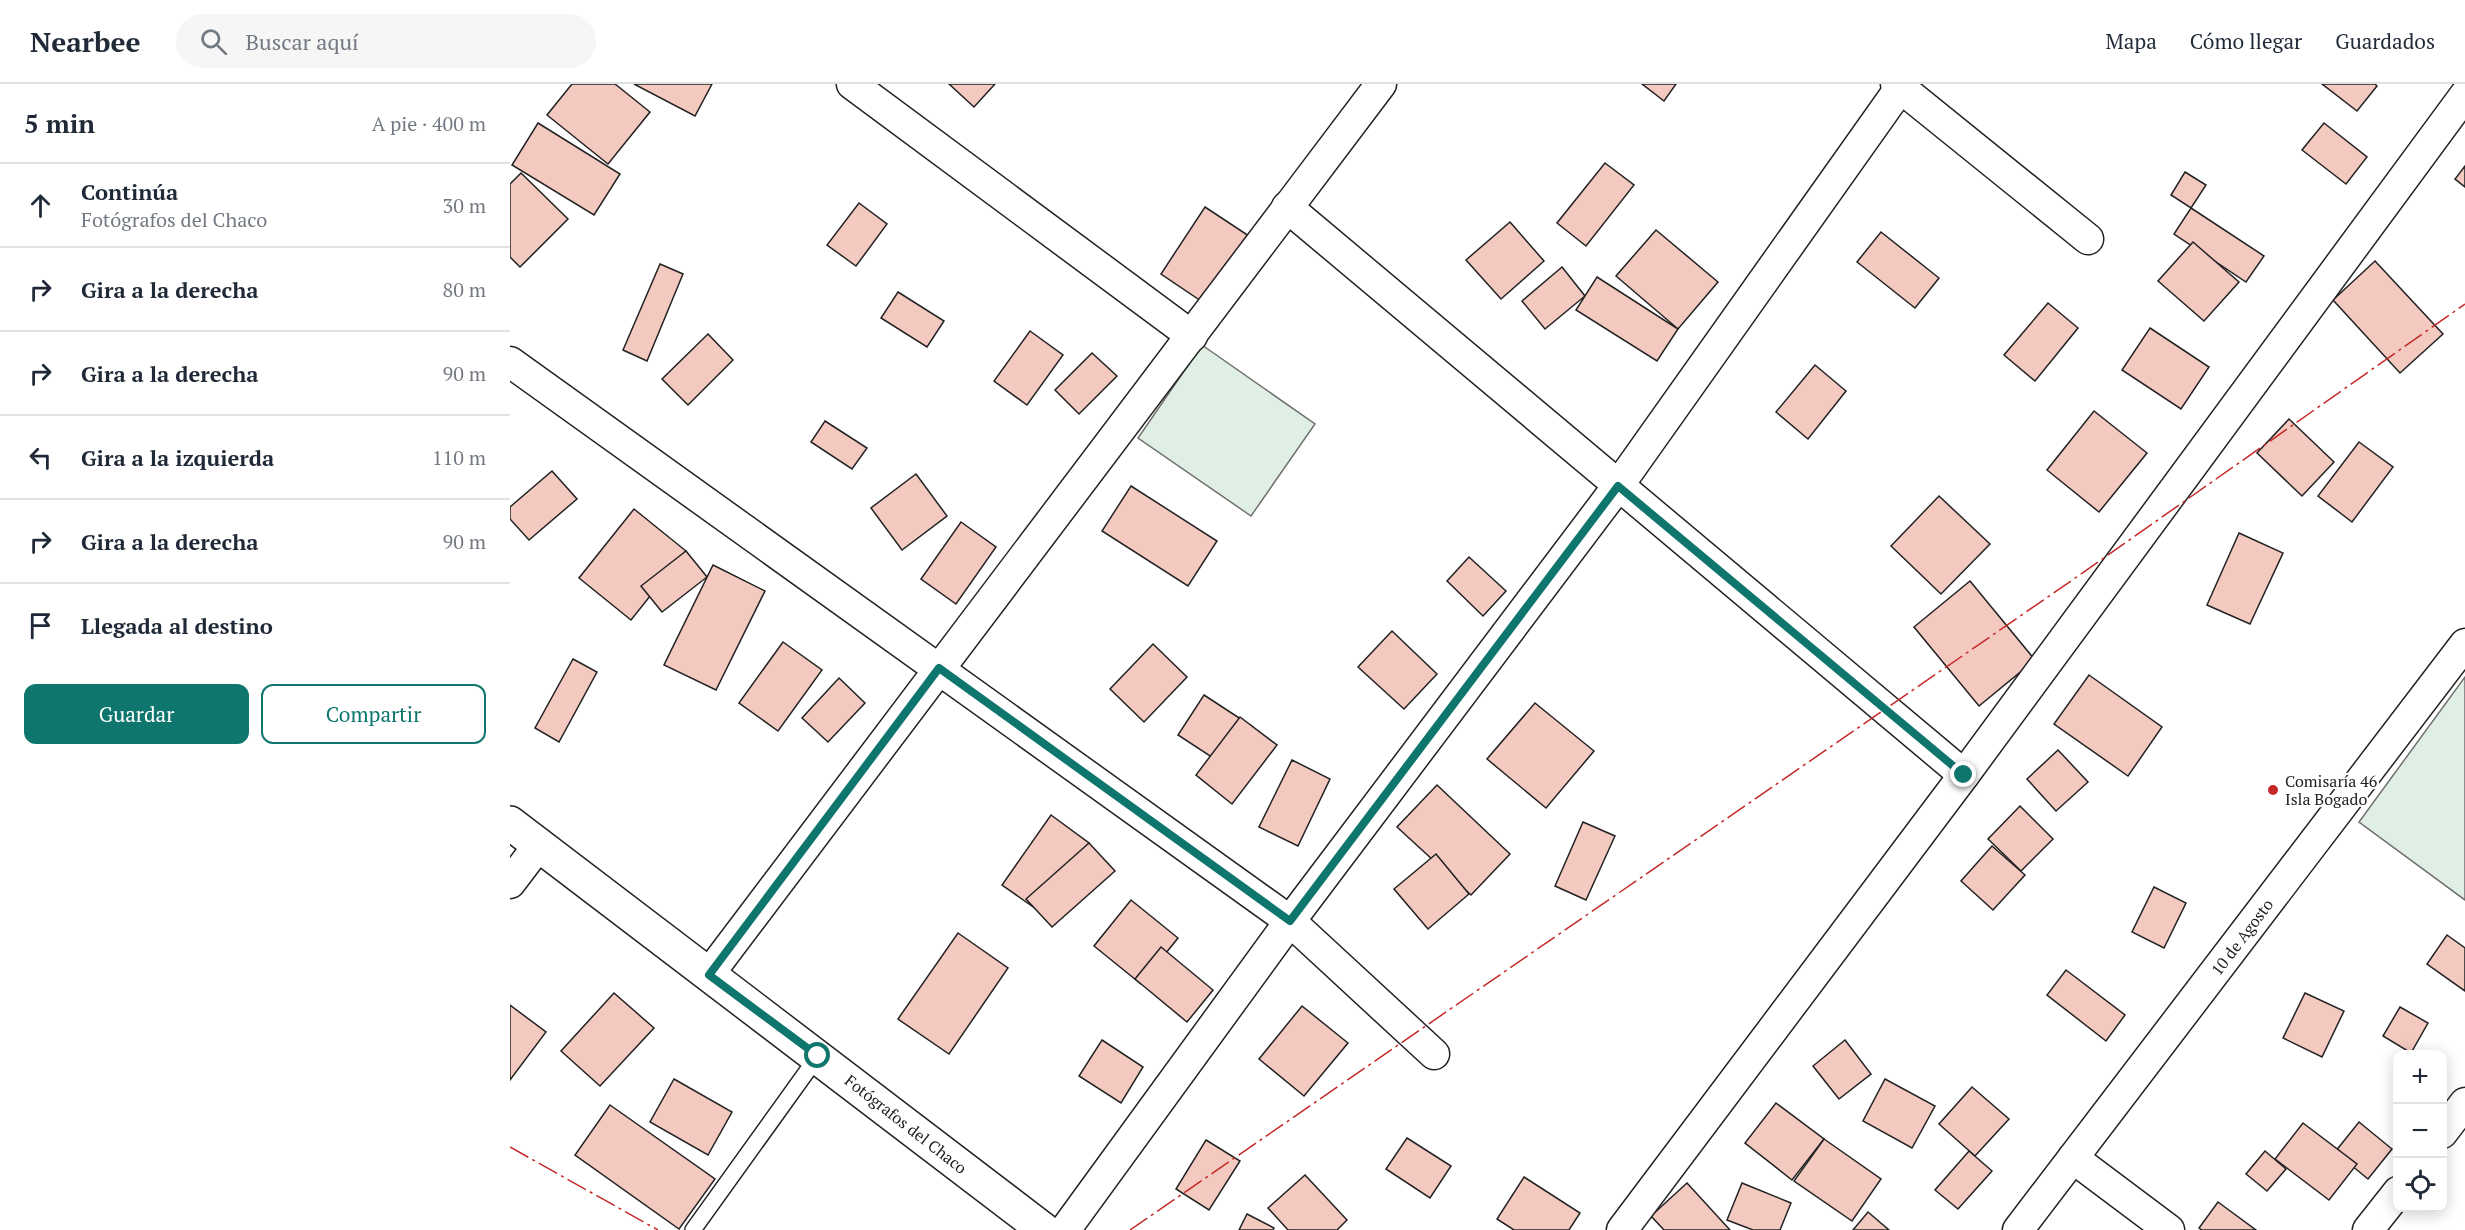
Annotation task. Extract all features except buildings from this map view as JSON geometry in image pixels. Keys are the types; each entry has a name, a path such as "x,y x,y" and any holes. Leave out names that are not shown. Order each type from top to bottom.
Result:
{"street":[{"path":"852,84 1192,336"},
{"path":"709,975 1381,84"},
{"path":"1065,1230 1290,921 1618,486 1900,85 2088,239"},
{"path":"1622,1230 1964,775 2465,95"},
{"path":"1287,207 1964,775"},
{"path":"510,362 1290,921 1434,1054"},
{"name":"10 de Agosto","path":"2018,1230 2465,644"},
{"name":"Fotógrafos del Chaco","path":"510,823 1044,1230"},
{"path":"510,883 538,846"},
{"path":"2447,1126 2465,1103"},
{"path":"2073,1158 2169,1230"},
{"path":"2368,1230 2393,1197"}],"lane":[{"path":"693,1230 818,1056"}],"green space":[{"path":"1202,345 1315,424 1251,516 1138,438"},
{"path":"2465,677 2465,900 2359,822"}],"power":[{"path":"1130,1230 2071,581 2465,304"},
{"path":"510,1147 658,1230"}],"place":[{"name":"Comisaría 46 Isla Bogado","path":"2273,790"}],"route":[{"path":"818,1056 709,975 939,668 1290,921 1618,486 1964,775"}]}
